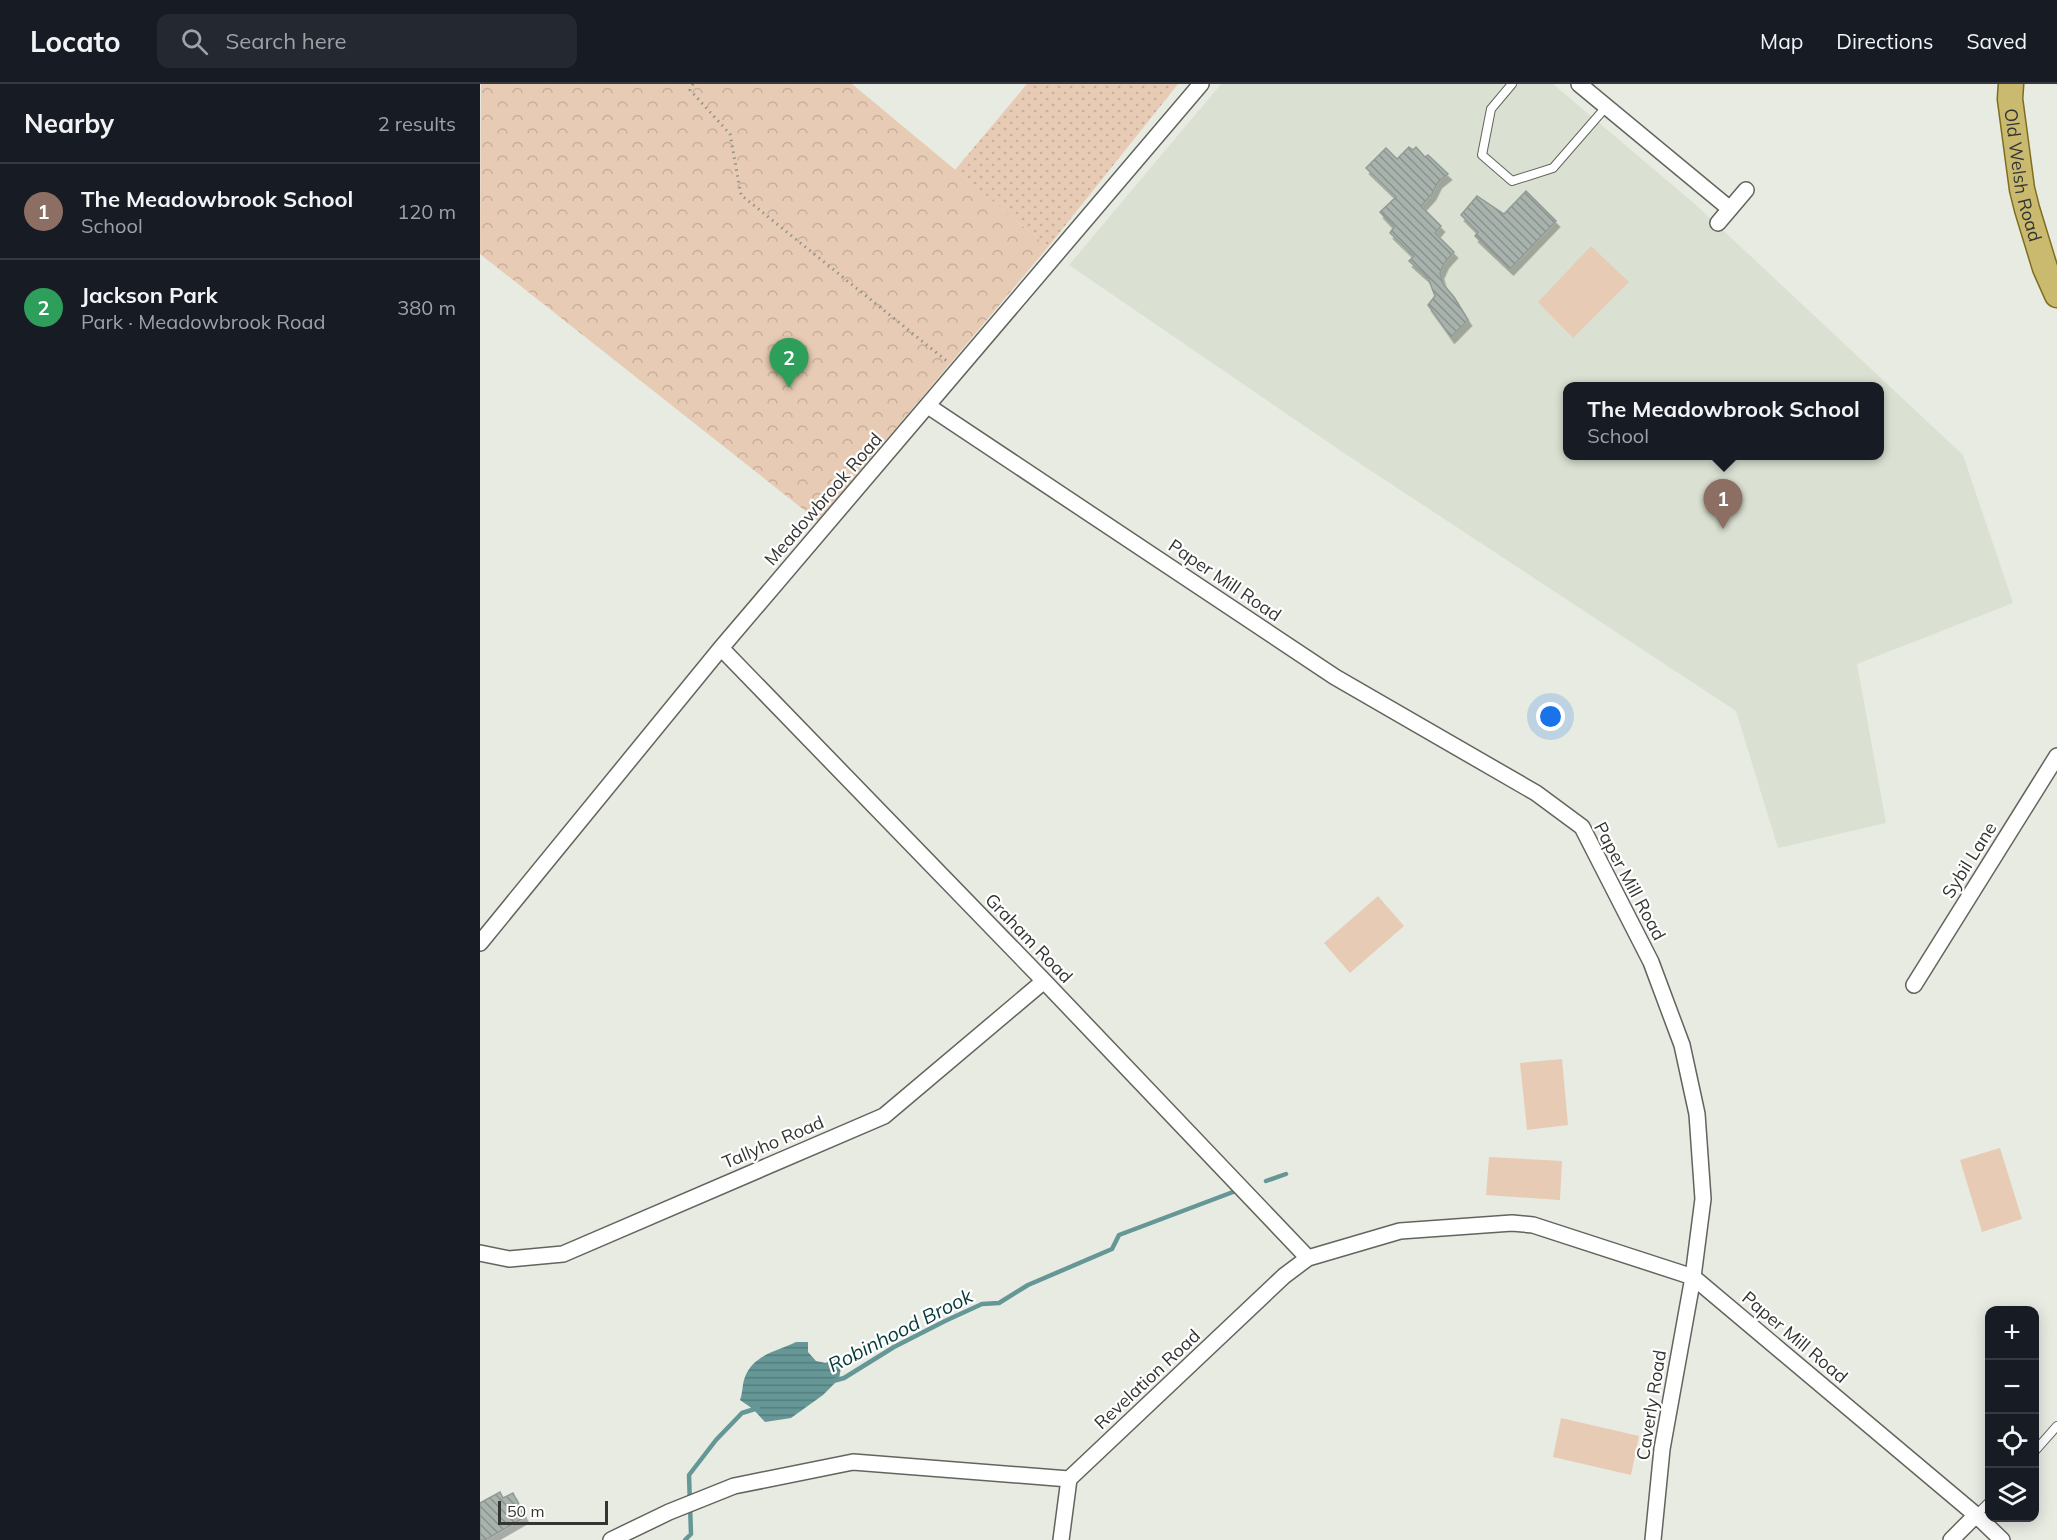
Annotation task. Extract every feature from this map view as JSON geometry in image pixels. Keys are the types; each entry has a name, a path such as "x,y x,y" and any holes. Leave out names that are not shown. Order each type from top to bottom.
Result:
{"main road":[{"name":"Old Welsh Road","path":"2011,84 2010,99 2022,189 2045,268 2057,295"}],"street":[{"name":"Meadowbrook Road","path":"480,943 721,648 1201,84"},
{"path":"1579,84 1730,209"},
{"path":"1718,223 1746,189"},
{"name":"Paper Mill Road","path":"928,406 1335,676 1536,793 1582,827 1650,962 1682,1045 1697,1114 1703,1198 1693,1277 1976,1515 2002,1540"},
{"name":"Graham Road","path":"721,648 1044,981 1308,1258"},
{"name":"Sybil Lane","path":"1914,985 2057,756"},
{"name":"Tallyho Road","path":"480,1253 509,1259 562,1254 884,1116 1044,981"},
{"name":"Revelation Road","path":"1069,1479 1284,1276 1308,1258 1400,1231 1512,1223 1533,1225 1693,1277"},
{"name":"Caverly Road","path":"1653,1540 1662,1449 1693,1277"},
{"path":"611,1540 669,1512 734,1486 853,1462 1069,1479 1061,1540"},
{"path":"1951,1540 1976,1515"}],"lane":[{"path":"1512,84 1491,109 1482,155 1512,181 1553,168 1606,106"},
{"path":"2039,1446 2057,1426"},
{"path":"1976,1515 1985,1505"}],"path":[{"path":"693,84 690,90 729,134 741,195 959,370"}],"shaded area":[{"path":"1221,84 1553,84 1696,205 1963,455 2013,603 1857,664 1886,823 1778,848 1736,711 1344,453 1069,265"}],"green space":[{"path":"481,84 852,84 1048,247 818,521 480,254"},
{"path":"1027,84 1178,84 1048,247 955,170"},
{"path":"1591,246 1629,282 1573,338 1538,302"},
{"path":"1378,896 1404,926 1350,973 1324,943"},
{"path":"1562,1059 1568,1125 1527,1130 1520,1063"},
{"path":"2000,1148 2022,1219 1982,1232 1960,1160"},
{"path":"1489,1157 1562,1161 1560,1200 1486,1195"},
{"path":"1561,1418 1639,1436 1631,1475 1553,1457"}],"water":[{"path":"796,1342 808,1342 808,1352 816,1361 826,1363 834,1356 842,1361 839,1379 823,1395 791,1418 765,1422 753,1409 740,1400 745,1377 760,1359"}],"building":[{"path":"1409,147 1413,150 1416,147 1425,157 1428,155 1448,174 1438,182 1432,194 1421,206 1441,226 1435,233 1454,252 1445,262 1440,273 1443,284 1468,320 1451,337 1428,305 1435,296 1428,278 1409,261 1414,256 1390,233 1394,227 1380,212 1396,197 1366,168 1386,148 1397,159"},
{"path":"1526,191 1556,221 1510,269 1475,236 1478,232 1461,215 1477,196 1504,214"},
{"path":"500,1492 503,1498 513,1493 525,1517 485,1540 480,1540 480,1503"}],"waterway":[{"name":"Robinhood Brook","path":"1266,1181 1286,1174"},
{"name":"Robinhood Brook","path":"833,1381 844,1378 894,1347 945,1321 982,1304 999,1303 1028,1285 1112,1249 1119,1235 1233,1192"},
{"name":"Robinhood Brook","path":"685,1540 691,1534 689,1475 716,1440 742,1413 758,1408"}],"place":[{"name":"Jackson Park","path":"789,388"},
{"name":"The Meadowbrook School","path":"1723,529"}]}
